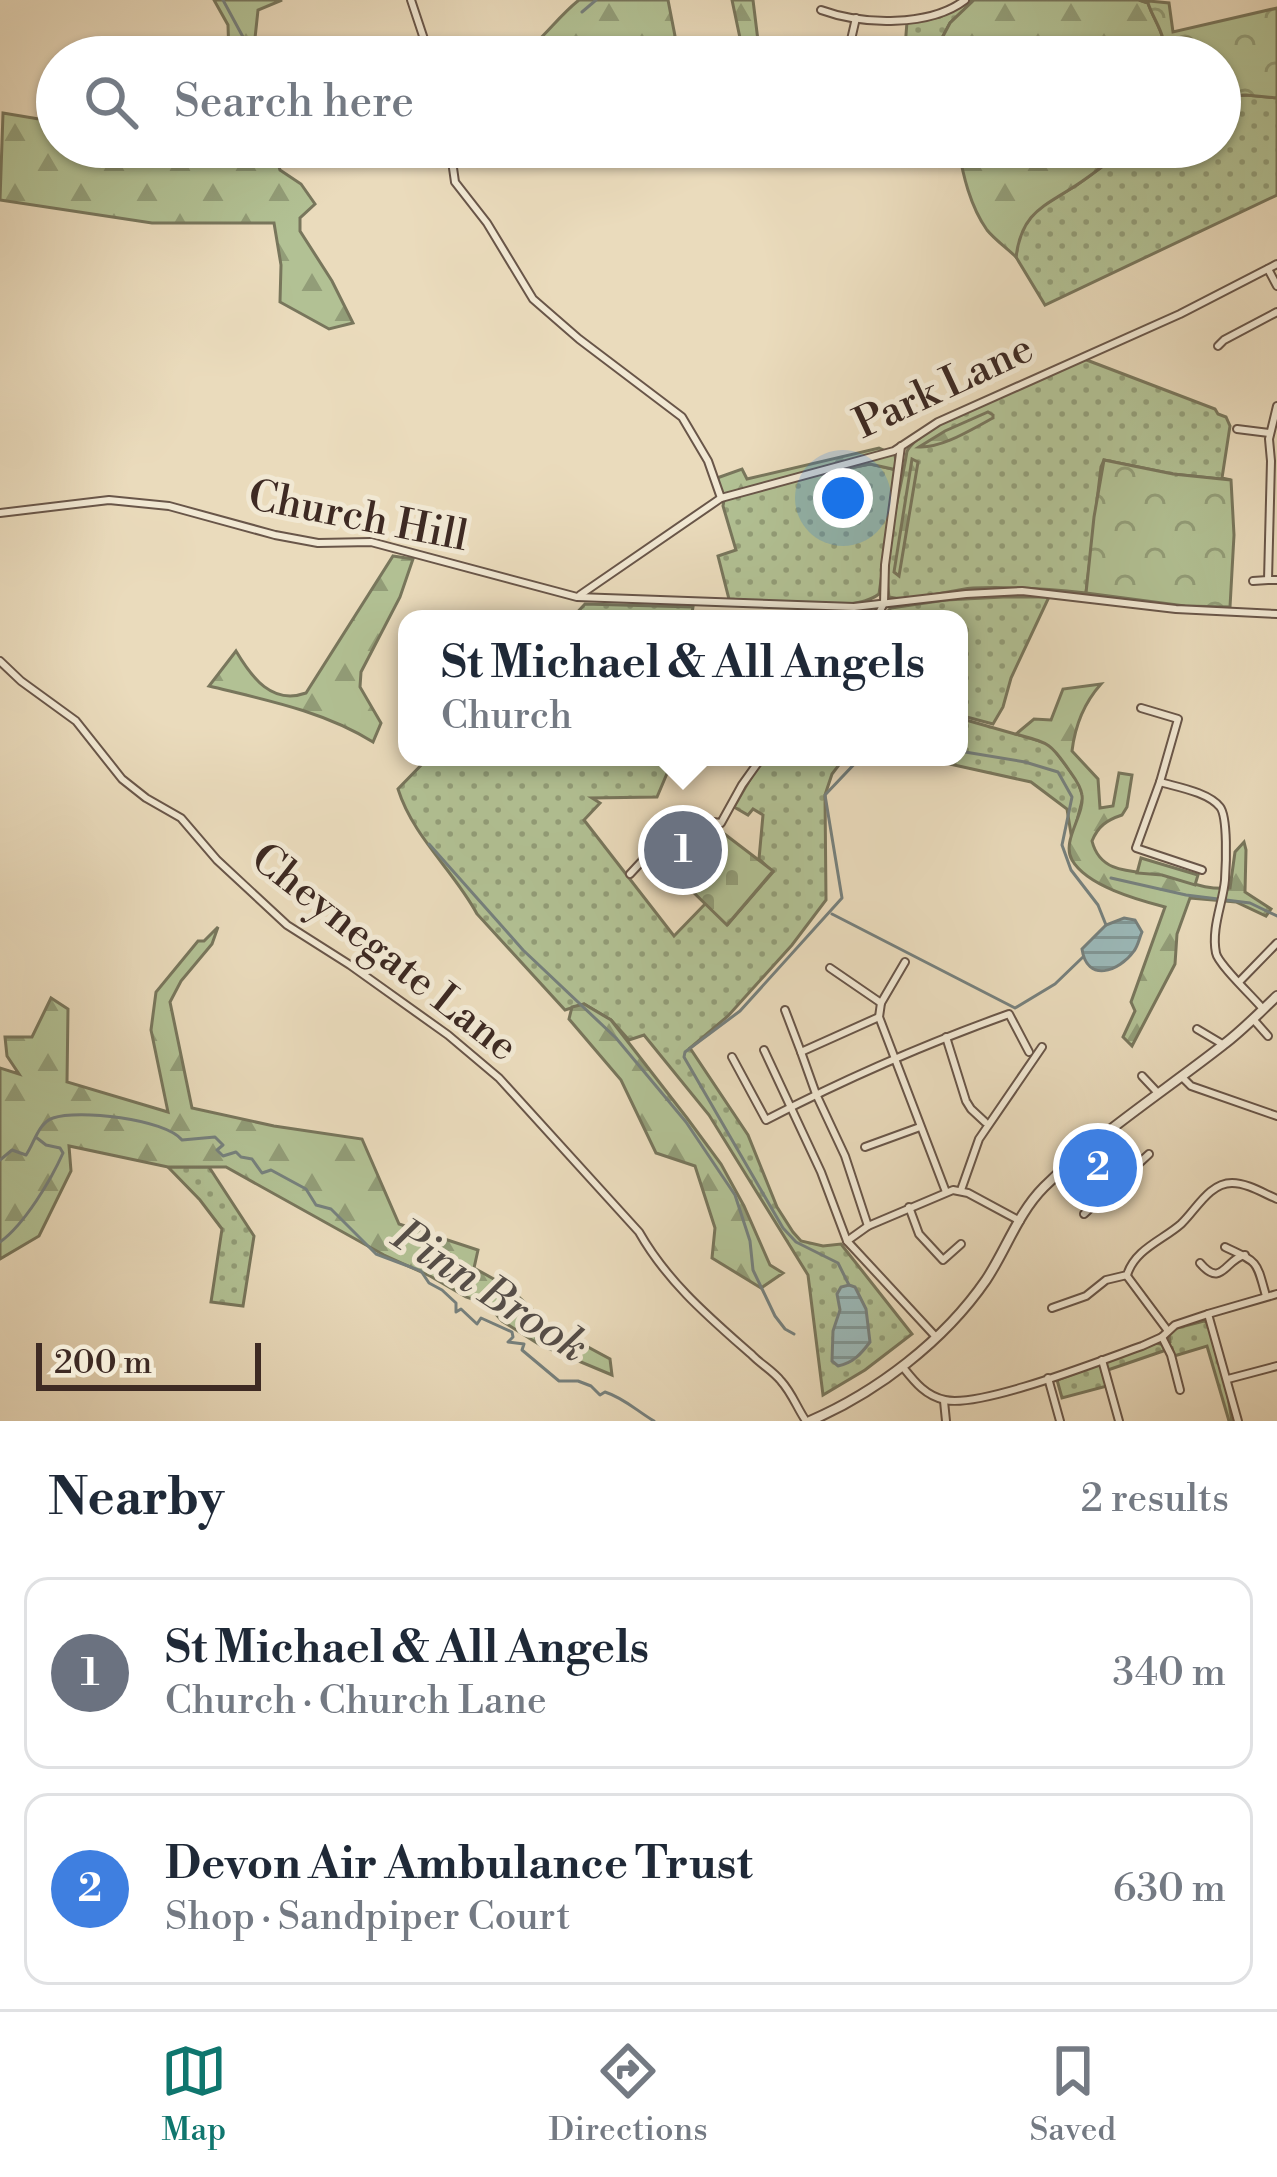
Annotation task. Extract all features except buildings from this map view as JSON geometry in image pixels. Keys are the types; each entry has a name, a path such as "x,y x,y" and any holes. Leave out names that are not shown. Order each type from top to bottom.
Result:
{"street":[{"path":"411,0 423,36"},
{"path":"821,10 856,18 926,18 965,0"},
{"path":"852,36 856,18"},
{"path":"453,168 455,182 487,223 533,299 682,417 708,461 721,498"},
{"name":"Park Lane","path":"577,597 721,498 880,456 921,430 1180,314 1277,264"},
{"path":"1268,269 1277,286"},
{"path":"1218,346 1277,313"},
{"path":"1253,581 1272,580 1274,461 1270,433 1277,406"},
{"path":"1237,429 1270,433"},
{"path":"880,610 901,446"},
{"name":"Church Hill","path":"0,513 109,500 169,506 318,543 371,542 577,597 815,608 1022,591 1176,609 1277,614"},
{"name":"Cheynegate Lane","path":"0,661 76,721 122,778 193,828 217,860 287,925 430,1022 499,1078 639,1232 694,1305 779,1377 808,1421"},
{"path":"1141,708 1178,719 1136,848 1202,870"},
{"path":"629,874 682,818 722,823 755,766"},
{"path":"1160,782 1212,800 1222,810 1225,875 1215,948 1219,960 1263,1009"},
{"path":"1240,981 1277,944"},
{"path":"905,962 881,1003 879,1017 946,1192"},
{"path":"830,968 881,1003"},
{"path":"808,1421 851,1400 936,1337 986,1280 1047,1185 1157,1093 1224,1045 1277,996"},
{"path":"785,1010 868,1226"},
{"path":"731,1057 766,1120 894,1059 1009,1014 1029,1052"},
{"path":"801,1052 879,1017"},
{"path":"1253,1019 1268,1036"},
{"path":"1196,1029 1224,1045"},
{"path":"946,1037 966,1100 985,1122"},
{"path":"961,1190 979,1139 1042,1047"},
{"path":"764,1051 848,1241 936,1337"},
{"path":"1142,1076 1157,1093"},
{"path":"1181,1076 1191,1086 1277,1116"},
{"path":"865,1147 920,1126"},
{"path":"1092,1146 1122,1179"},
{"path":"1084,1214 1150,1154"},
{"path":"1126,1275 1143,1252 1181,1224 1218,1187 1235,1184 1277,1199"},
{"path":"848,1241 868,1226 961,1190 1020,1221"},
{"path":"909,1208 920,1234 943,1260 961,1244"},
{"path":"1225,1247 1246,1255 1259,1268 1266,1297"},
{"path":"1200,1264 1208,1273 1218,1273 1246,1255"},
{"path":"1052,1307 1126,1275"},
{"path":"1126,1275 1165,1334 1180,1390"},
{"path":"902,1366 923,1390 944,1400 975,1398 1102,1360 1165,1334 1175,1325 1277,1294"},
{"path":"1208,1314 1238,1421"},
{"path":"1102,1360 1119,1421"},
{"path":"1228,1379 1277,1366"},
{"path":"1048,1378 1060,1421"},
{"path":"944,1400 946,1421"}],"green space":[{"path":"214,0 282,0 258,10 255,36 228,36 228,25"},
{"path":"579,0 668,0 675,36 543,36"},
{"path":"732,0 753,0 757,36 740,36"},
{"path":"974,0 943,36 906,36 907,22 940,17"},
{"path":"974,0 1139,0 1148,3 1162,36 943,36"},
{"path":"1139,0 1169,3 1173,32 1277,8 1277,98 1241,95 1241,36 1162,36 1148,3"},
{"path":"1241,95 1277,98 1277,195 1045,305 1016,257 1019,233 1037,209 1100,168 1241,168"},
{"path":"3,113 36,118 36,168 279,168 301,184 315,204 300,218 300,231 353,323 329,329 280,302 281,265 274,223 152,223 0,200"},
{"path":"963,168 1100,168 1036,212 1023,229 1016,257 990,234 968,190"},
{"path":"1084,359 1226,417 1230,426 1222,478 1231,480 1104,460 1086,593 987,587 889,597 890,542 907,451 936,426 961,413"},
{"path":"988,412 993,418 967,432 919,447 945,431"},
{"path":"879,448 895,455 897,470 870,464 724,500 717,478 742,469 747,479"},
{"path":"912,459 918,462 899,576 894,572"},
{"path":"1104,460 1231,480 1230,607 1086,593"},
{"path":"870,464 897,470 879,594 829,605 729,599 718,556 736,550 724,500"},
{"path":"393,556 413,559 400,597 361,672 360,687 381,723 373,742 314,714 209,686 236,651 264,687 283,695 306,693"},
{"path":"1049,597 993,724 968,717 968,610 889,610 946,600"},
{"path":"585,604 693,607 692,610 579,610"},
{"path":"1101,684 1081,715 1072,751 1098,779 1100,808 1113,806 1119,773 1132,775 1127,807 1122,815 1107,821 1092,841 1103,861 1122,870 1230,888 1235,852 1244,842 1245,892 1271,909 1266,916 1236,902 1190,898 1177,934 1175,964 1132,1046 1123,1037 1135,1011 1131,1002 1165,907 1114,891 1079,869 1069,845 1082,803 1079,785 1052,749 1016,734 1034,719 1051,720 1063,689"},
{"path":"968,721 1050,744 1078,782 1083,797 1072,840 1067,809 1031,782 959,766 968,766"},
{"path":"420,766 670,766 657,797 592,798 600,803 584,820 674,936 706,903 728,924 773,872 759,859 763,815 753,809 748,815 734,807 758,766 838,766 825,795 826,900 728,1016 690,1048 748,1135 777,1207 793,1232 801,1241 841,1244 912,1334 823,1395 808,1275 709,1115 644,1035 629,1040 611,1020 584,1004 565,1010 477,914 413,823 398,789"},
{"path":"682,818 714,826 773,871 727,925 651,851"},
{"path":"1141,858 1198,875 1195,885 1137,873"},
{"path":"218,927 212,944 170,1002 192,1108 362,1139 399,1224 478,1250 474,1268 508,1287 551,1327 610,1359 612,1375 540,1345 502,1321 487,1304 384,1255 226,1167 168,1167 69,1146 71,1171 39,1236 0,1259 0,1068 19,1074 7,1056 5,1037 32,1037 51,998 68,1009 67,1082 168,1112 151,1030 156,992 198,941"},
{"path":"584,1004 611,1020 721,1164 770,1265 783,1273 761,1288 712,1258 715,1228 695,1166 656,1153 621,1080 569,1019 572,1007"},
{"path":"168,1167 209,1167 254,1236 243,1306 211,1302 222,1229"},
{"path":"1204,1321 1232,1421 1207,1346 1174,1356 1172,1348 1102,1372 1107,1386 1062,1398 1057,1380 1156,1343 1165,1345 1173,1329"}],"water":[{"path":"1124,918 1135,920 1142,932 1134,951 1112,969 1090,967 1082,949 1106,925"},
{"path":"849,1285 855,1287 866,1309 870,1342 838,1366 832,1361 833,1331 840,1310 837,1294"}],"waterway":[{"path":"223,0 242,36"},
{"path":"582,12 596,0"},
{"path":"968,752 1058,772 1072,797 1062,845 1071,870 1098,905 1106,925"},
{"path":"849,1285 838,1263 796,1242 783,1228 684,1057 740,1011 842,898 825,795 852,766"},
{"path":"429,844 523,950 616,1038 686,1122 735,1195 750,1241 753,1270 775,1316 794,1334"},
{"path":"1111,878 1250,903 1277,916"},
{"path":"832,914 1015,1008 1055,984 1083,957"},
{"name":"Pinn Brook","path":"0,1160 12,1150 26,1155 44,1124 65,1116 140,1121 182,1140 215,1137 223,1145 217,1150 223,1156 236,1152 252,1159 262,1173 271,1170 306,1189 316,1205 331,1209 376,1254 421,1271 456,1303 456,1312 461,1309 477,1324 481,1318 512,1332 508,1342 524,1344 522,1350 559,1381 591,1386 654,1421"},
{"path":"0,1242 36,1201 63,1153 37,1138"}],"place":[{"name":"St Michael & All Angels","path":"683,850"},
{"name":"Devon Air Ambulance Trust","path":"1098,1168"}]}
